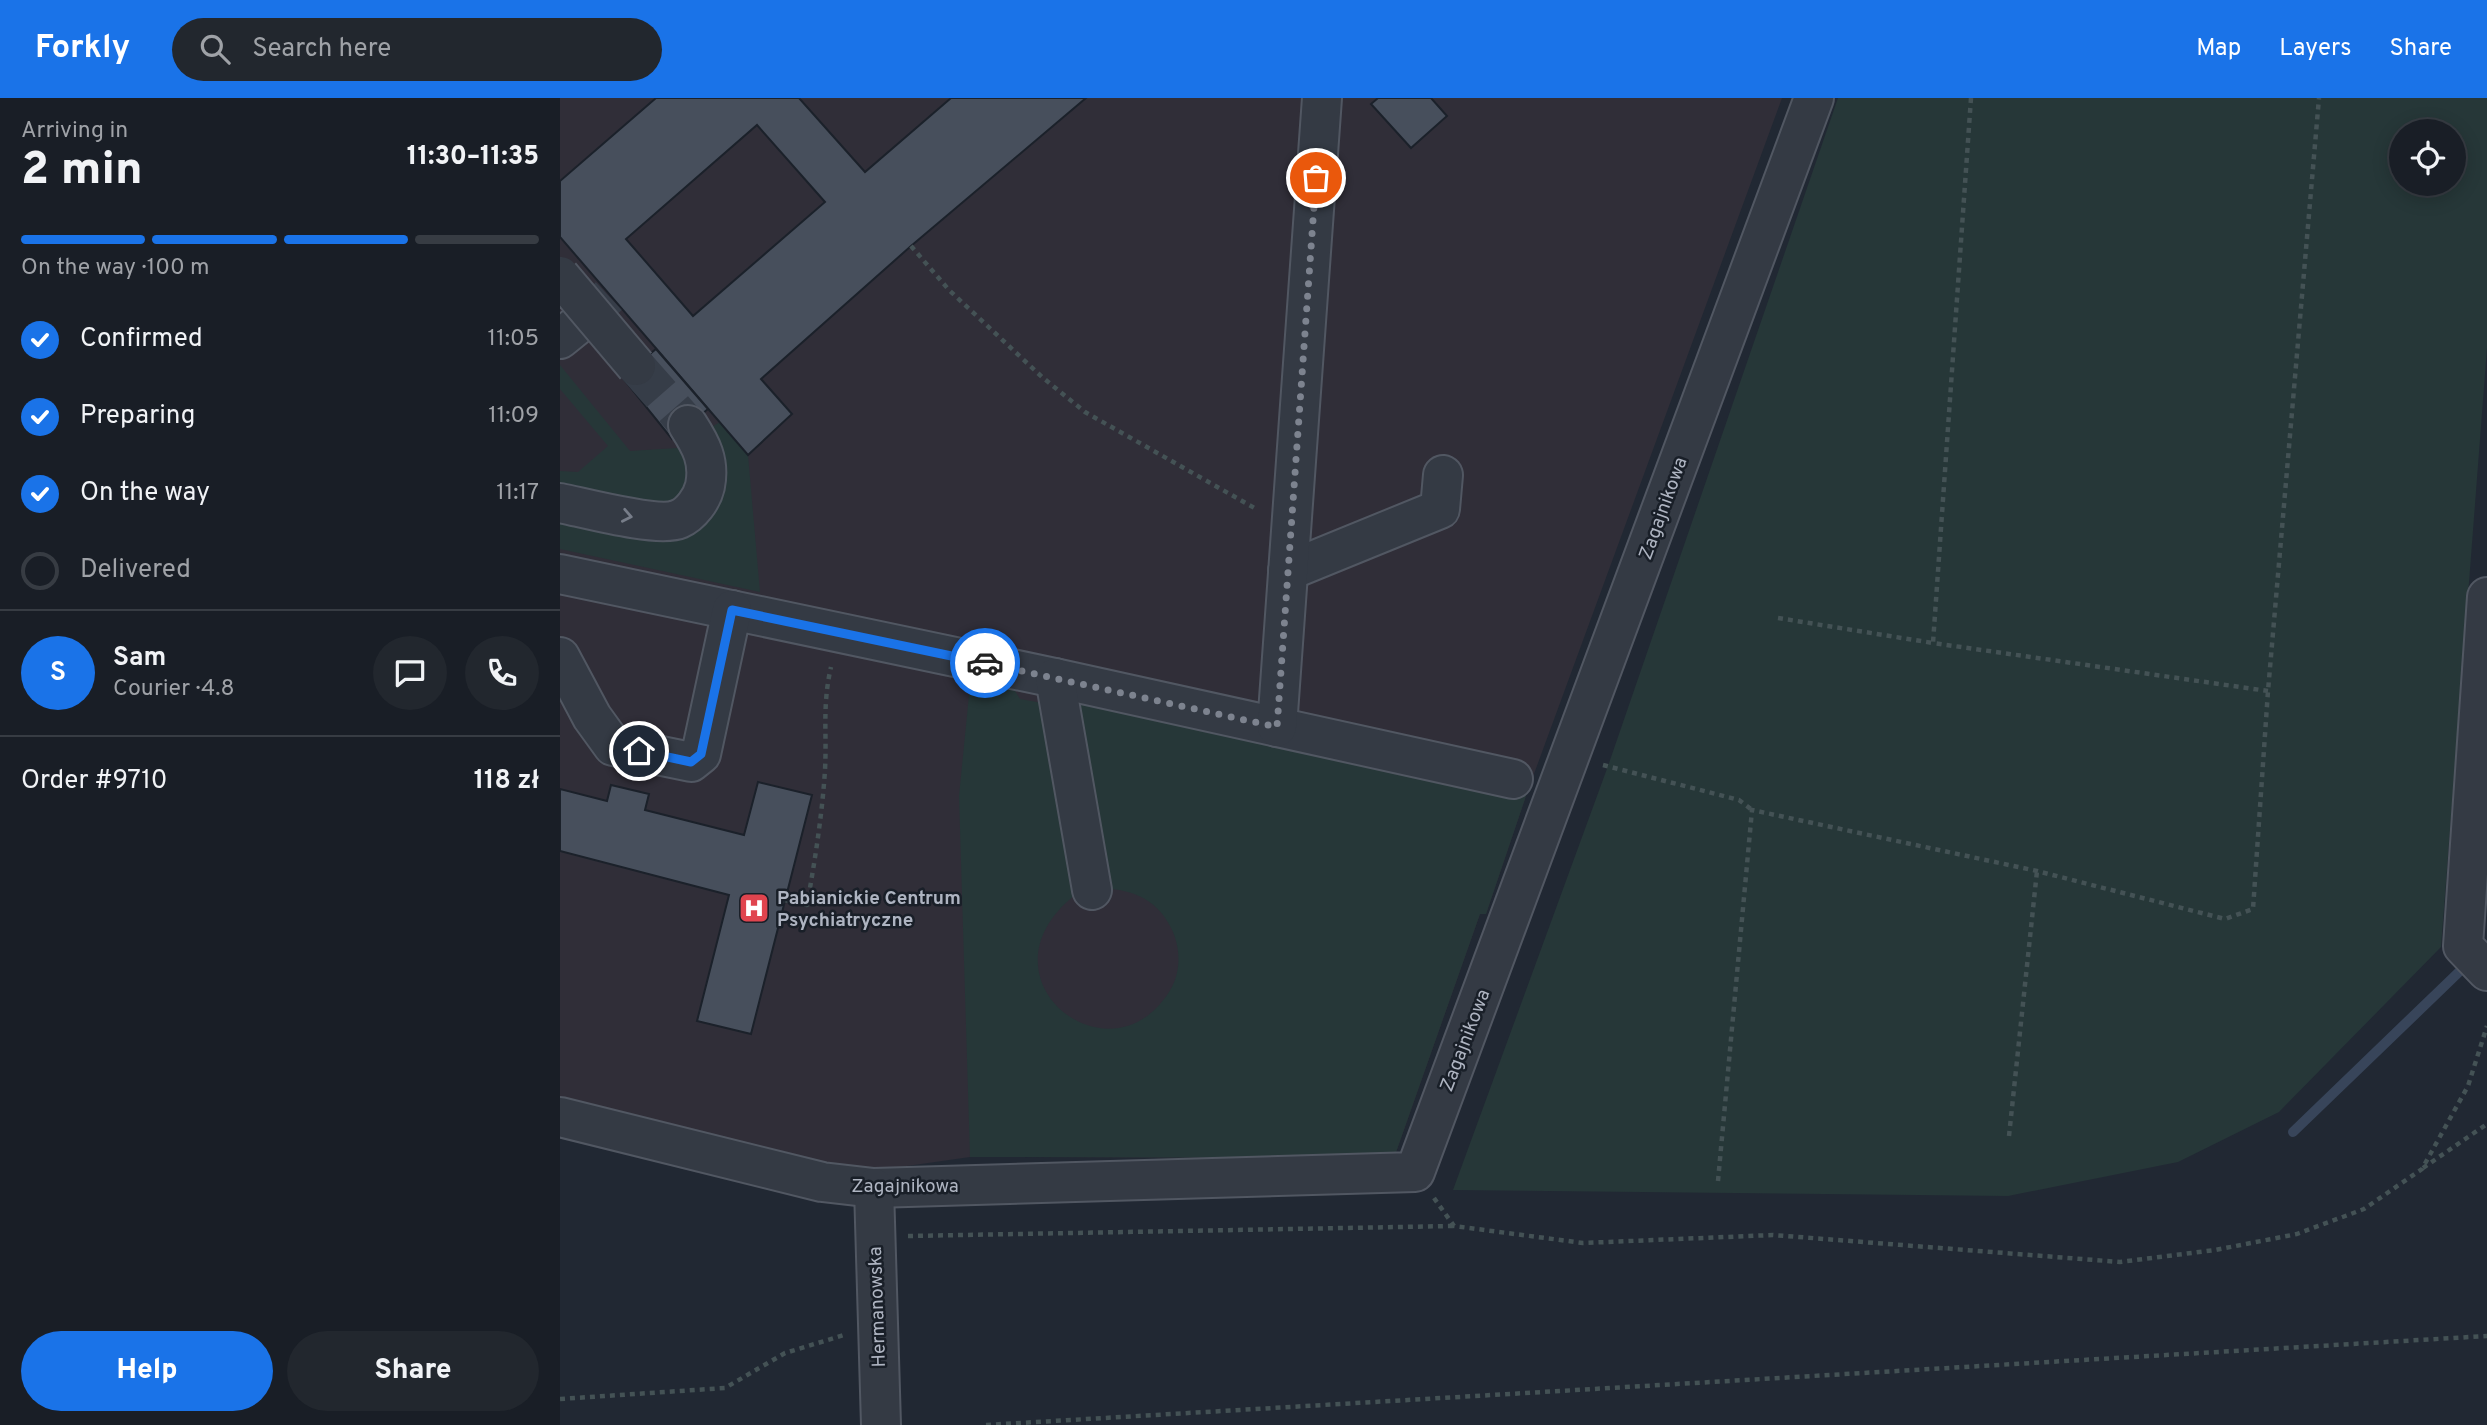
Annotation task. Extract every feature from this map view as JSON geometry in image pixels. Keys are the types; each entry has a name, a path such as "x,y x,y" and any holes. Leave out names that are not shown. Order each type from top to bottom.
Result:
{"street":[{"path":"1277,727 1322,98"},
{"name":"Zagajnikowa","path":"560,1117 822,1182 874,1188 1415,1172 1814,98"},
{"path":"560,276 636,366"},
{"path":"560,503 653,521 680,519 697,504 704,492 708,467 704,451 688,425"},
{"path":"1288,571 1440,509 1443,475"},
{"path":"560,574 1055,678 1513,779"},
{"path":"2487,597 2463,946 2487,971"},
{"path":"560,657 592,717 613,746 691,762 701,754 732,610"},
{"path":"1055,678 1092,890"},
{"name":"Hermanowska","path":"874,1188 881,1425"}],"path":[{"path":"1933,643 1972,98"},
{"path":"1570,759 1608,766 1739,800 1752,810 2037,871 2225,919 2253,909 2319,98"},
{"path":"911,246 949,290 1042,377 1085,412 1245,505 1292,523"},
{"path":"1778,618 2269,691"},
{"path":"785,900 807,905 821,825 825,766 824,697 839,632"},
{"path":"1718,1181 1752,810"},
{"path":"2009,1136 2037,871"},
{"path":"2422,1169 2468,1086 2487,1026"},
{"path":"874,1237 1454,1226 1583,1243 1773,1235 2120,1262 2215,1250 2297,1234 2364,1209 2487,1124"},
{"path":"1415,1172 1454,1226"},
{"path":"560,1399 725,1388 785,1353 876,1325"},
{"path":"986,1425 2487,1336"}],"shaded area":[{"path":"560,98 1782,98 1527,793 1486,914 1480,914 1394,1158 970,1157 858,1173 560,1098"},
{"path":"1838,98 2487,98 2487,348 2441,947 2279,1112 2178,1162 2008,1196 1453,1190 1608,766"},
{"path":"560,365 630,451 677,448 720,422 748,455 760,592 560,549 560,471 578,472 608,446 560,389"},
{"path":"971,675 1009,681 1020,699 1053,705 1075,895 1047,927 1038,958 1044,987 1061,1010 1086,1025 1115,1028 1144,1018 1169,992 1173,984 1178,968 1178,950 1170,926 1149,901 1121,890 1099,888 1066,693 1527,793 1486,914 1480,914 1394,1158 970,1157 959,796"}],"building":[{"path":"656,98 799,98 865,172 951,98 1086,98 911,246 761,379 792,414 748,455 560,237 560,181","holes":["757,125 825,202 693,316 626,239"]},
{"path":"1378,98 1431,98 1447,116 1411,148 1371,104"},
{"path":"656,349 708,409 672,439 622,377"},
{"name":"Pabianickie Centrum Psychiatryczne","path":"758,782 812,795 751,1034 697,1021 729,895 560,851 560,789 607,801 611,785 649,794 645,810 744,835"}],"waterway":[{"path":"2293,1132 2460,971"}],"tunnel":[{"path":"581,322 610,295"},
{"path":"636,366 688,425"}],"way so far":[{"path":"985,663 1277,727 1316,178"}],"place":[{"name":"Pabianickie Centrum Psychiatryczne","path":"754,908"}],"route":[{"path":"639,751 691,762 701,754 732,610 985,663"}]}
